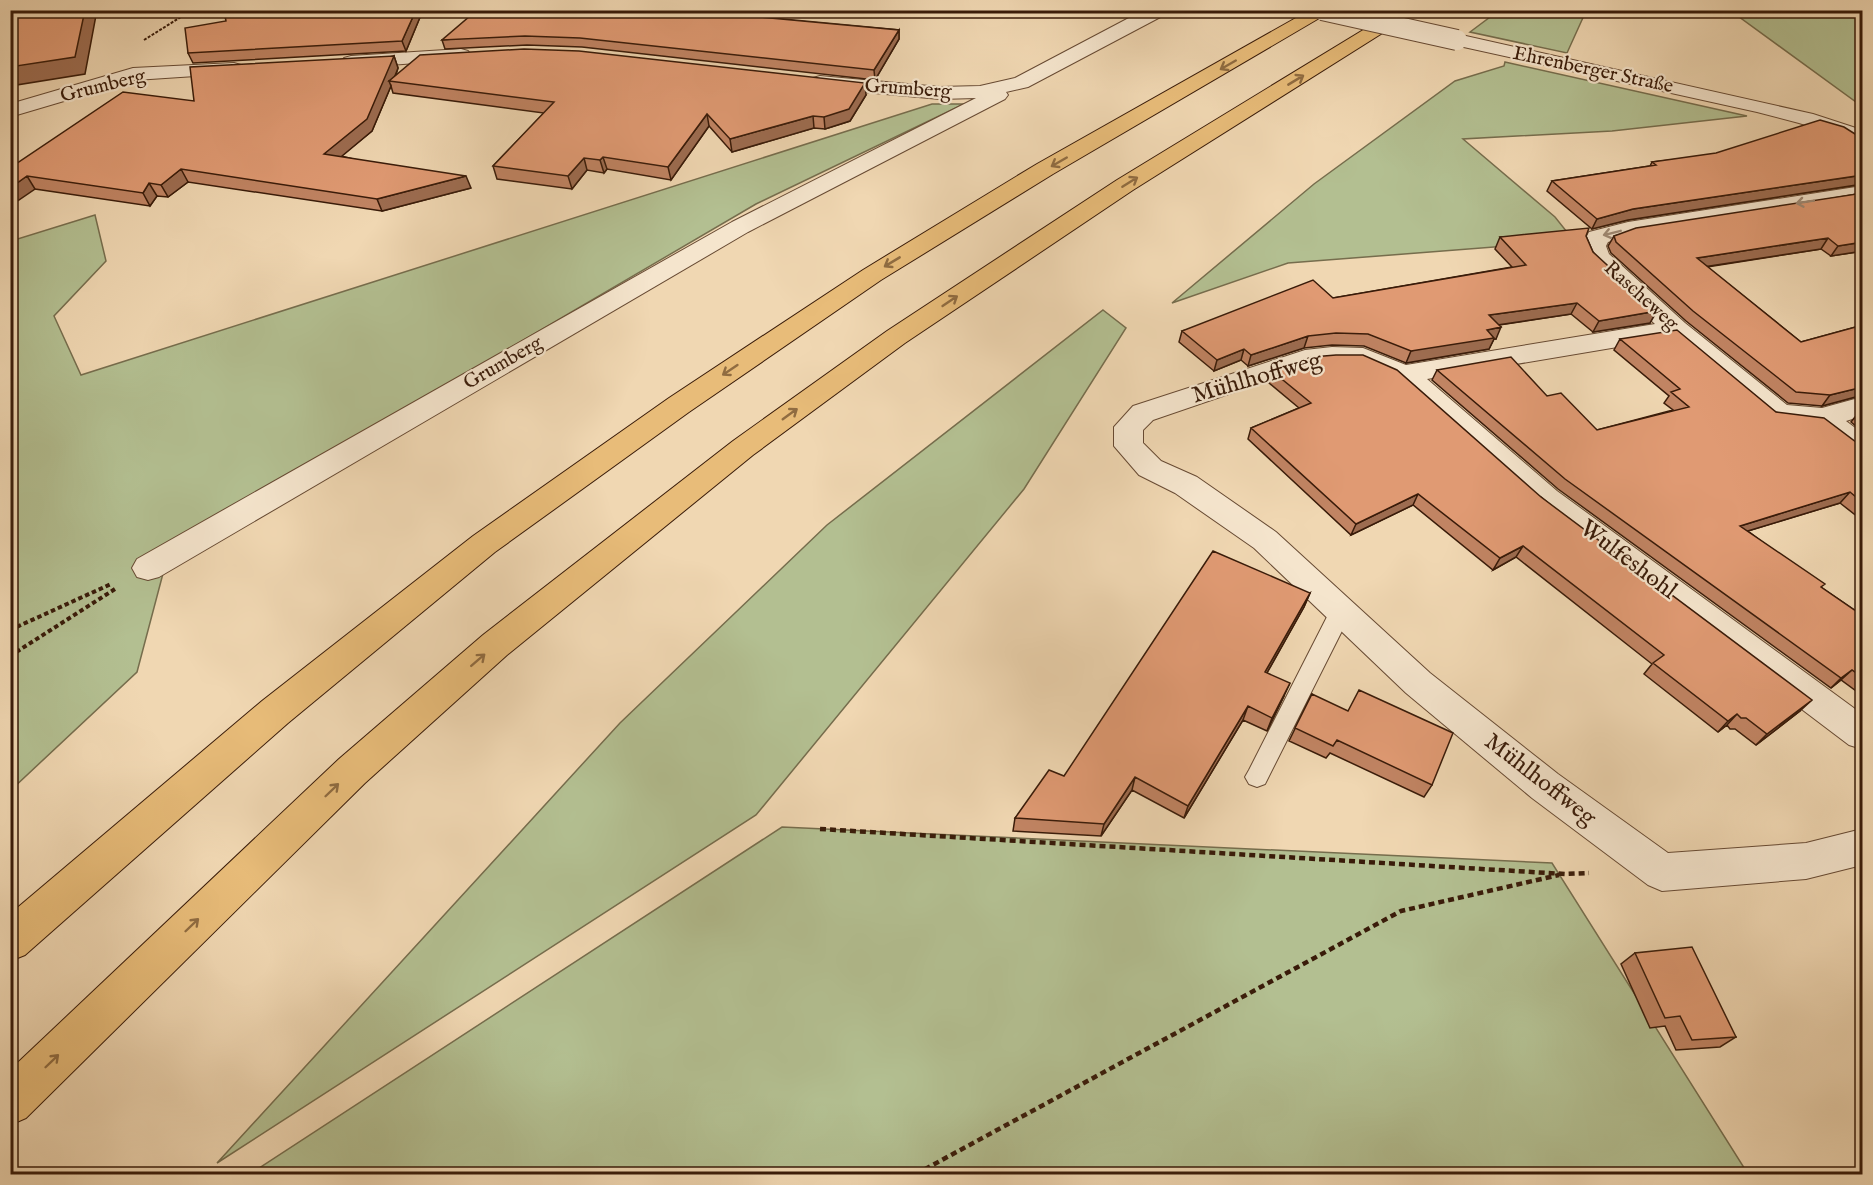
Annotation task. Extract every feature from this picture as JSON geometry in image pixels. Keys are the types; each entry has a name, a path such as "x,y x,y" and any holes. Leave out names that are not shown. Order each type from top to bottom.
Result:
{"highway":[{"path":"10,941 275,712 475,551 679,405 882,269 1045,170 1323,10"},
{"path":"10,1102 352,771 495,645 743,448 896,337 1125,185 1410,10"}],"street":[{"name":"Grumberg","path":"148,568 740,227 1159,10"},
{"name":"Ehrenberger Straße","path":"1323,10 1757,106 1863,136"},
{"path":"337,63 476,54"},
{"name":"Grumberg","path":"10,111 133,74 255,68"},
{"name":"Grumberg","path":"804,80 939,93 980,92 1021,83"},
{"name":"Rascheweg","path":"1824,418 1779,414 1677,328 1598,257 1594,246 1598,237 1628,229 1863,193"},
{"path":"1404,374 1677,328"},
{"name":"Mühlhoffweg","path":"1404,374 1364,357 1332,356 1305,359 1143,413 1128,427 1129,446 1150,468 1186,485 1264,540 1418,683 1527,772 1662,872 1806,861 1863,847"},
{"name":"Wulfeshohl","path":"1404,374 1546,499 1863,734"},
{"path":"1824,418 1863,406"},
{"path":"1824,418 1863,447"}],"lane":[{"path":"1257,777 1341,611"}],"path":[{"path":"144,40 192,10"},
{"path":"10,630 148,568"},
{"path":"10,656 148,568"},
{"path":"820,829 1565,874 1401,911 916,1174"}],"green space":[{"path":"1498,11 1586,11 1567,53 1470,32"},
{"path":"1731,11 1862,11 1862,109 1860,105"},
{"path":"1505,62 1747,116 1612,131 1463,139 1555,217 1571,237 1547,243 1288,263 1172,303 1314,184 1455,81 1504,66"},
{"path":"932,104 964,104 756,204 170,547 137,672 11,790 11,241 95,215 106,261 54,316 81,375"},
{"path":"1103,310 1126,328 1024,489 756,815 217,1163 620,723 827,525"},
{"path":"782,827 1552,863 1748,1174 250,1174"}],"building":[{"path":"10,10 85,10 75,57 10,67"},
{"path":"224,10 416,10 402,41 188,53 185,28 226,21"},
{"path":"477,10 744,10 754,12 750,16 899,30 874,70 580,38 525,36 442,40"},
{"path":"524,49 579,51 865,83 849,109 824,117 813,116 730,139 707,114 668,167 603,157 600,160 584,158 568,176 493,166 554,102 389,81 420,55"},
{"path":"394,56 367,119 324,154 466,176 377,199 181,169 161,185 149,183 143,193 27,176 10,188 10,168 123,92 194,101 190,67"},
{"path":"1820,120 1844,127 1863,139 1863,175 1633,209 1597,219 1552,181 1656,165 1652,162 1716,153"},
{"path":"1863,193 1863,242 1838,246 1828,238 1697,258 1801,342 1863,325 1863,387 1830,395 1796,392 1693,311 1616,242 1614,236 1636,228"},
{"path":"1589,228 1586,236 1593,252 1657,311 1599,321 1577,303 1489,315 1501,327 1487,330 1494,338 1411,351 1368,334 1336,333 1308,336 1251,355 1244,349 1217,360 1182,331 1313,280 1333,298 1526,265 1500,237"},
{"path":"1677,330 1776,412 1824,418 1863,446 1863,503 1850,492 1740,526 1825,584 1821,587 1863,616 1863,678 1852,670 1841,678 1565,479 1437,370 1511,357 1547,396 1561,393 1597,430 1689,407 1671,392 1680,389 1620,339"},
{"path":"1363,355 1397,370 1541,497 1812,700 1767,734 1737,714 1728,721 1653,663 1664,655 1523,546 1500,558 1418,494 1356,524 1251,428 1311,403 1272,371 1312,357"},
{"path":"1213,551 1310,593 1265,672 1290,683 1272,718 1248,706 1188,806 1135,777 1104,824 1015,818 1049,770 1064,776"},
{"path":"1359,690 1453,733 1432,785 1337,740 1333,746 1295,728 1312,694 1348,711"},
{"path":"1692,947 1736,1037 1692,1040 1680,1016 1665,1018 1635,953"}]}
